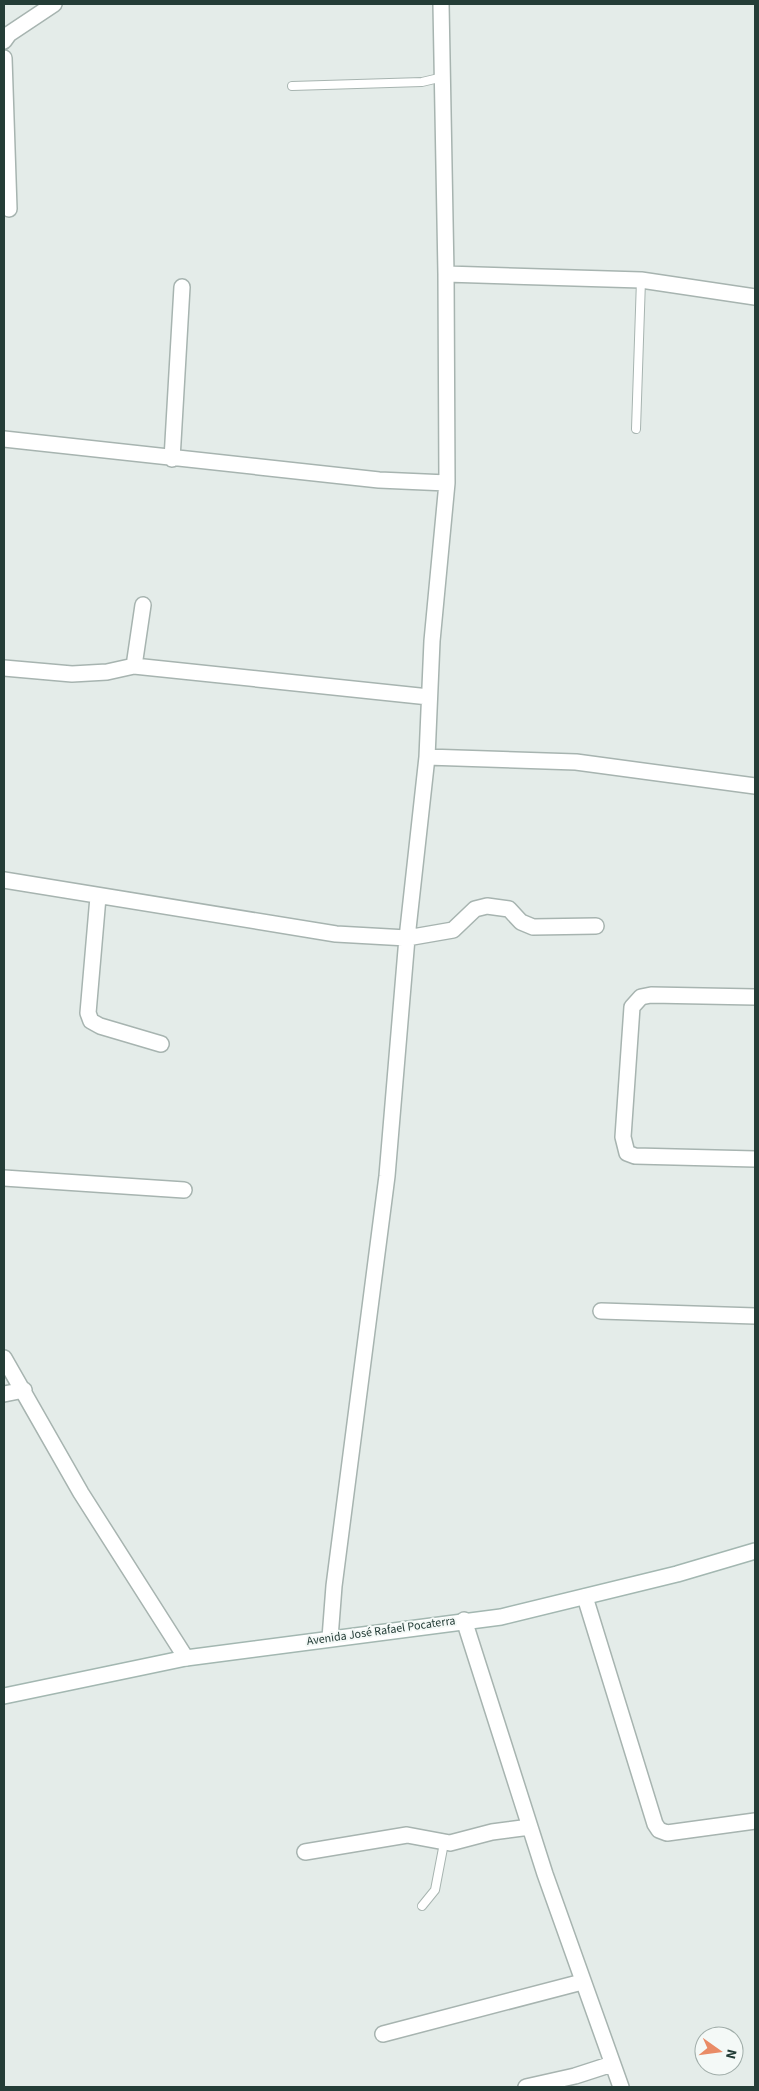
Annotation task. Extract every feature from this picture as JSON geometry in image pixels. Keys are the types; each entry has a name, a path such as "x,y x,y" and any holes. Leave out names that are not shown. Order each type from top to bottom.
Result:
{"street":[{"path":"4,42 9,34 54,4"},
{"path":"330,1638 336,1577 387,1176 407,938 427,757 429,697 447,483 446,274 441,4"},
{"path":"4,58 9,209"},
{"path":"446,274 641,280 755,297"},
{"path":"172,459 182,287"},
{"path":"4,439 172,459 379,480 447,483"},
{"path":"134,666 143,605"},
{"path":"4,668 72,674 107,672 134,666 429,697"},
{"path":"427,757 576,762 755,786"},
{"path":"4,880 98,897 336,934 407,938 453,930 475,909 487,906 509,909 521,922 532,927 596,926"},
{"path":"98,897 88,1013 91,1021 100,1026 160,1044"},
{"path":"755,997 641,996 632,1008 622,1137 627,1153 634,1156 755,1160"},
{"path":"4,1178 184,1190"},
{"path":"601,1311 755,1316"},
{"path":"4,1358 24,1390 81,1493 186,1658"},
{"path":"4,1394 24,1390"},
{"name":"Avenida José Rafael Pocaterra","path":"4,1696 186,1658 464,1620 501,1617 585,1597 755,1551"},
{"path":"585,1597 655,1824 659,1830 667,1833 755,1821"},
{"path":"464,1620 582,1982 621,2087"},
{"path":"305,1852 407,1835 421,1836 444,1843 460,1842 492,1832 530,1827"},
{"path":"383,2034 582,1982"},
{"path":"526,2087 575,2076 612,2064"}],"lane":[{"path":"292,86 422,82 443,77"},
{"path":"636,429 641,280"},
{"path":"422,1906 435,1890 444,1843"}]}
